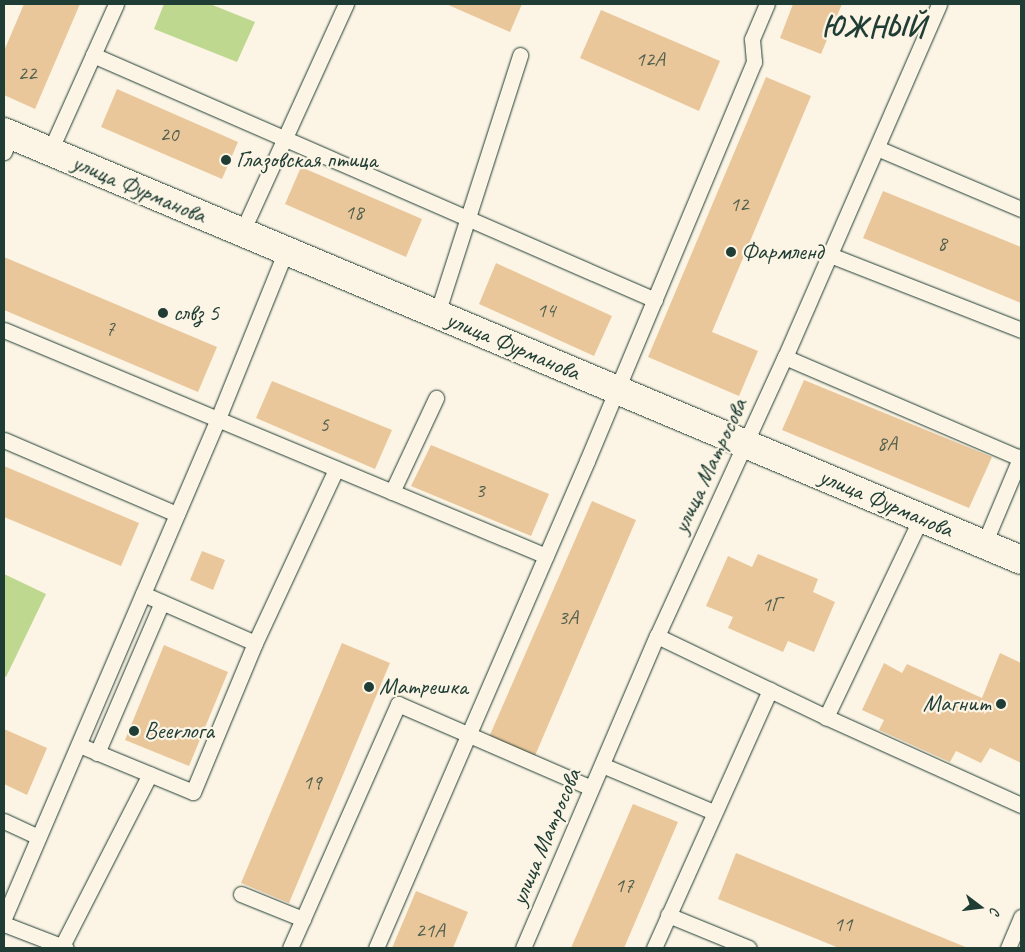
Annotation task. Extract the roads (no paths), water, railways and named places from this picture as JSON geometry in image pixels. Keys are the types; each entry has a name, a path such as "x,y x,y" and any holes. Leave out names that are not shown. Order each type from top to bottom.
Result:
{"main road":[{"name":"улица Фурманова","path":"6,139 50,151 1021,560"}],"lane":[{"path":"50,151 116,4"},
{"path":"242,232 346,4"},
{"path":"376,948 617,390 754,62 752,39 767,4"},
{"name":"улица Матросова","path":"523,948 657,636 785,357 939,4"},
{"path":"93,55 284,141 655,300"},
{"path":"438,314 520,55"},
{"path":"877,148 1021,209"},
{"path":"4,918 217,421 286,250"},
{"path":"830,255 1021,330"},
{"path":"4,330 217,421 546,556"},
{"path":"785,357 1021,457 984,544"},
{"path":"392,492 436,398"},
{"path":"4,440 177,514"},
{"path":"79,745 193,792 255,643 336,470"},
{"path":"826,717 921,518"},
{"path":"143,594 255,643"},
{"path":"97,753 162,602"},
{"path":"657,636 826,717 1021,805"},
{"path":"654,948 770,690"},
{"path":"290,948 398,704 591,788"},
{"path":"602,765 714,812"},
{"path":"4,924 64,947 150,774"},
{"path":"4,821 39,837"},
{"path":"242,894 303,919"},
{"path":"668,915 749,948"},
{"path":"1008,948 1021,917"}],"place":[{"name":"Глазовская птица","path":"226,160"},
{"name":"Фармленд","path":"731,252"},
{"name":"слвз 5","path":"163,313"},
{"name":"Матрешка","path":"369,687"},
{"name":"Магнит","path":"1001,704"},
{"name":"Beerлога","path":"134,731"}],"district":[{"name":"ЮЖНЫЙ","path":"874,27"}]}
